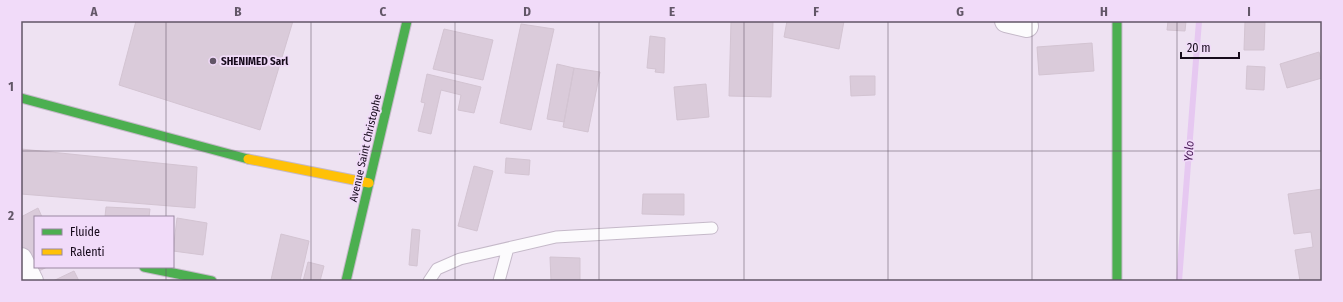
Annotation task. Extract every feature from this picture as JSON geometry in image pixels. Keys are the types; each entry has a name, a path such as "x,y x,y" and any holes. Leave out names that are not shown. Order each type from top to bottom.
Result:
{"street":[{"name":"Avenue Saint Christophe","path":"346,281 408,21"},
{"path":"1117,21 1117,281"},
{"path":"21,98 238,157 369,183"},
{"path":"21,259 32,281"},
{"path":"149,268 212,281"}],"lane":[{"path":"429,281 437,269 460,260 556,237 712,228"},
{"path":"499,281 508,248"}],"building":[{"path":"136,21 293,21 260,130 119,85"},
{"path":"731,21 773,21 771,97 729,96"},
{"path":"787,21 844,21 839,49 784,37"},
{"path":"1168,21 1186,21 1185,31 1167,30"},
{"path":"1245,21 1265,21 1264,50 1244,50"},
{"path":"521,24 554,29 531,130 500,123"},
{"path":"444,29 493,40 483,80 433,69"},
{"path":"650,36 665,38 664,73 655,72 656,69 647,68"},
{"path":"1092,43 1094,71 1039,75 1037,47"},
{"path":"1319,52 1322,63 1322,78 1287,88 1280,64"},
{"path":"557,64 574,68 564,122 547,119"},
{"path":"1247,66 1265,67 1264,90 1246,89"},
{"path":"574,68 600,72 588,132 563,127"},
{"path":"427,74 481,87 474,113 458,110 461,95 441,90 431,134 418,131 425,103 421,102"},
{"path":"850,76 875,76 875,95 851,96"},
{"path":"706,84 709,117 677,120 674,87"},
{"path":"21,149 197,167 195,208 21,194"},
{"path":"506,158 530,160 529,175 505,173"},
{"path":"474,166 493,171 477,231 458,226"},
{"path":"1322,189 1322,281 1300,281 1295,250 1313,247 1311,232 1294,234 1288,194"},
{"path":"643,194 684,194 684,215 642,214"},
{"path":"106,207 150,209 149,216 105,216"},
{"path":"38,208 42,216 34,216 34,268 45,268 33,274 21,249 21,217"},
{"path":"177,218 207,223 203,255 174,251"},
{"path":"412,229 420,230 417,266 409,265"},
{"path":"281,234 309,241 300,281 271,280"},
{"path":"550,257 580,258 580,281 551,281"},
{"path":"308,262 324,266 320,281 303,281"},
{"path":"74,271 79,281 53,281"}],"waterway":[{"name":"Yolo","path":"1179,281 1199,21"}],"traffic: fast":[{"path":"346,281 407,21"},
{"path":"1117,21 1117,281"},
{"path":"21,98 248,159"},
{"path":"149,268 212,281"}],"traffic: slow":[{"path":"248,159 369,183"}],"place":[{"name":"SHENIMED Sarl","path":"213,61"}]}
